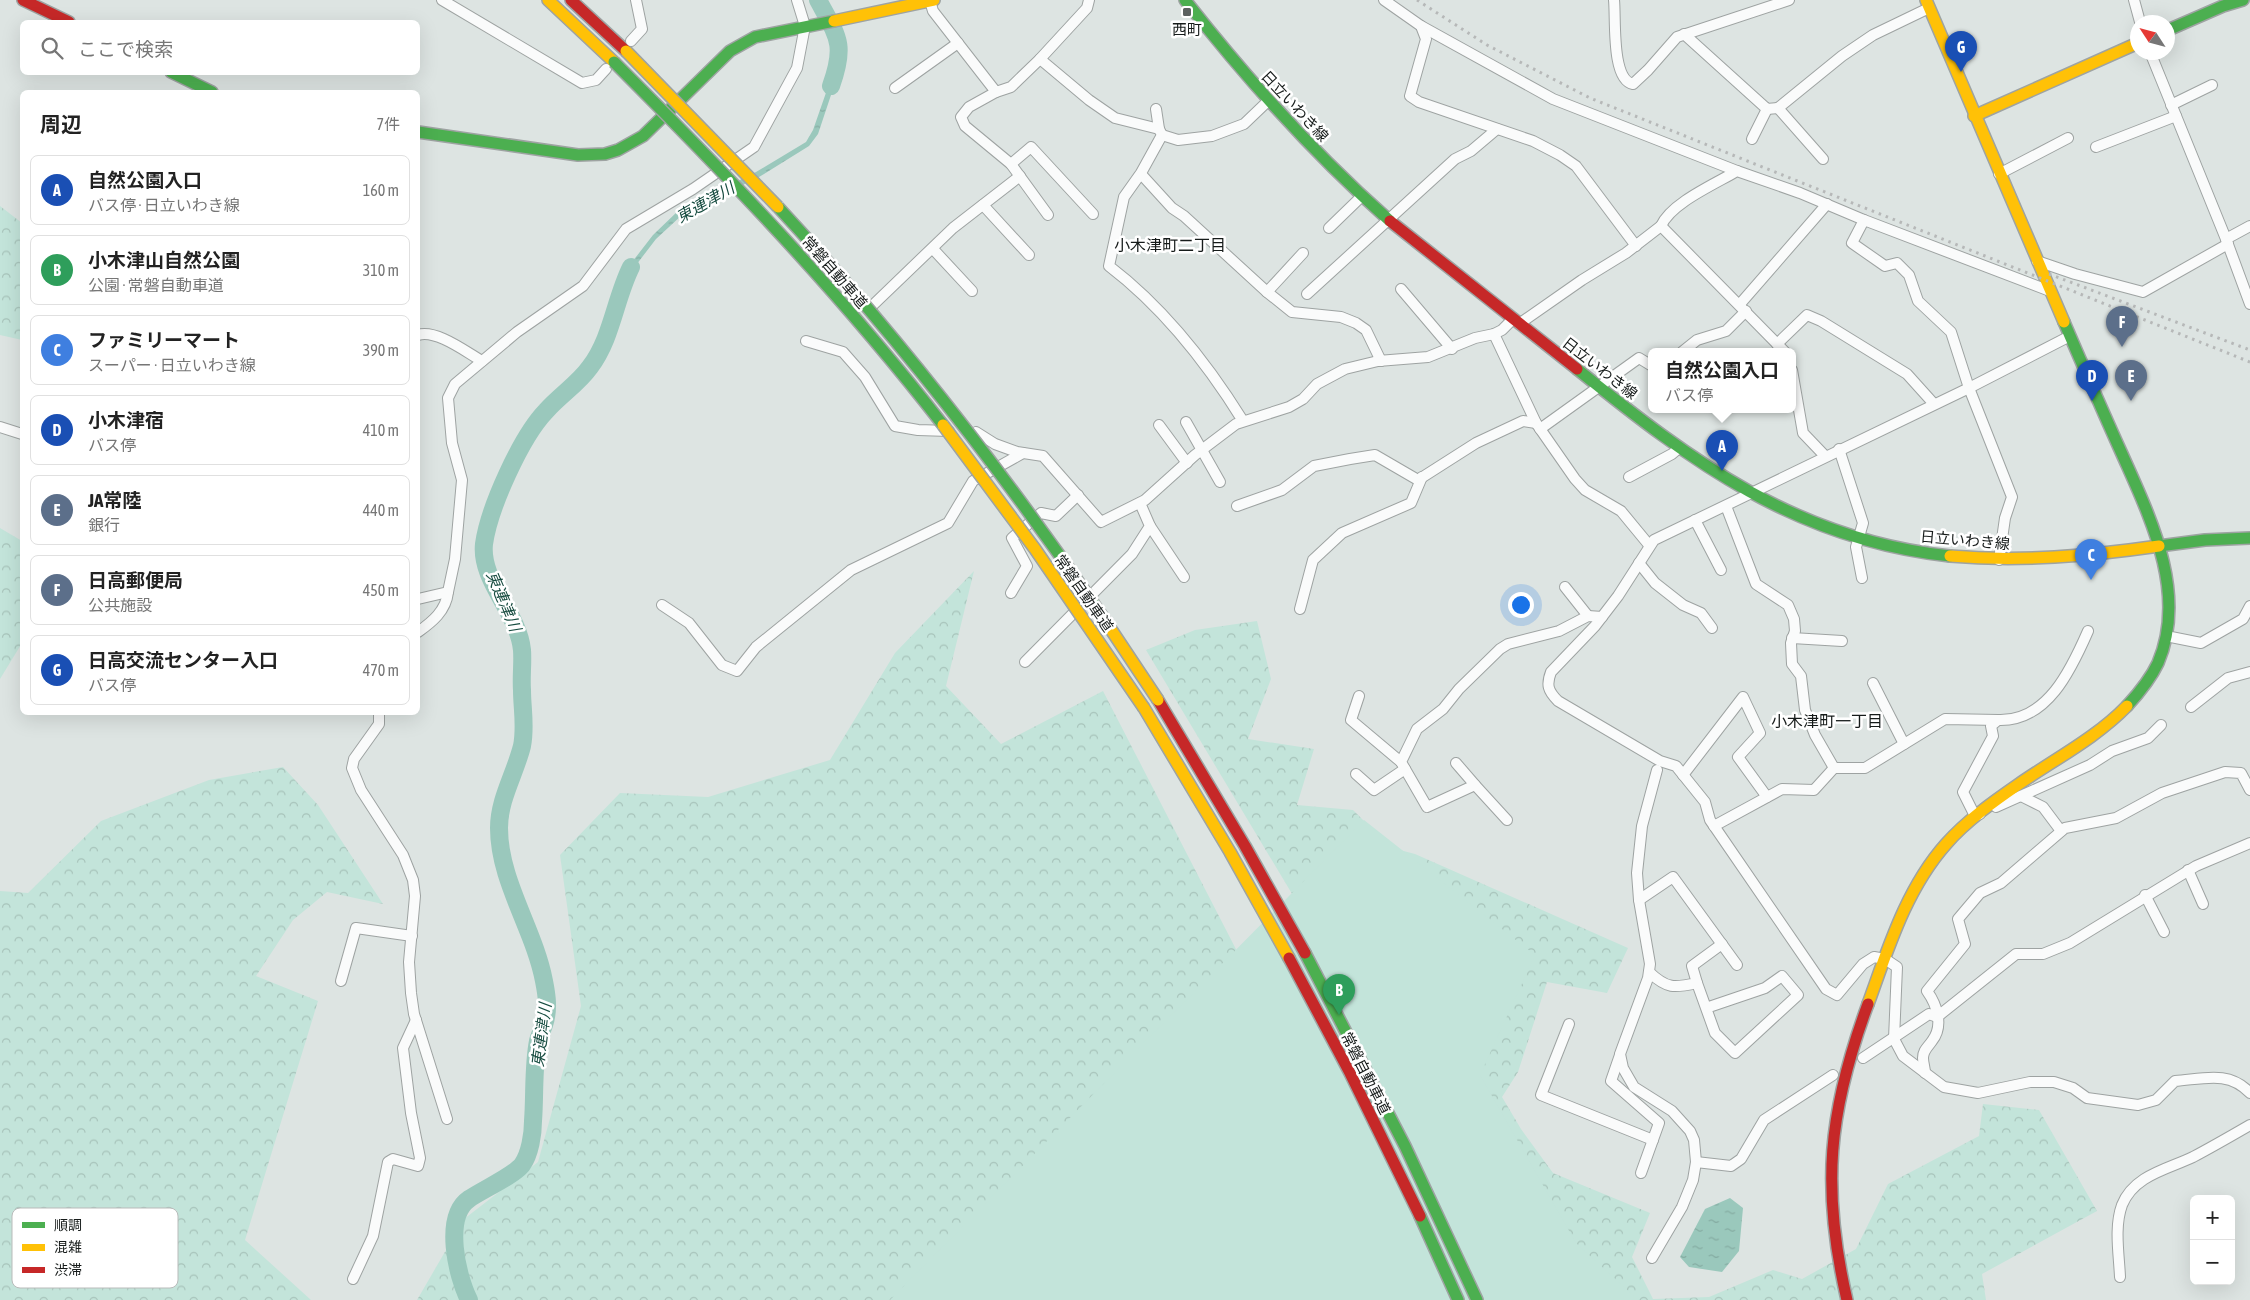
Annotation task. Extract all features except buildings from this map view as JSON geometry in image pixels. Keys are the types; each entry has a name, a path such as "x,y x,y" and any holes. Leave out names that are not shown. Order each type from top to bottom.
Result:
{"main road":[{"path":"22,0 64,20"},
{"name":"常磐自動車道","path":"548,0 610,65 763,214 838,297 912,386 1004,504 1082,614 1144,708 1204,806 1285,950 1360,1093 1458,1300"},
{"name":"常磐自動車道","path":"571,0 628,46 774,202 848,285 924,375 1011,487 1095,604 1158,700 1251,855 1335,1009 1402,1140 1477,1300"},
{"path":"420,132 578,155 605,154 618,150 643,136 730,51 742,43 769,32 932,0"},
{"name":"日立いわき線","path":"1186,0 1268,100 1362,196 1389,220 1679,448 1750,494 1798,516 1858,537 1922,552 1999,560 2057,558 2212,538 2250,538"},
{"path":"2175,27 2223,6 2243,0"},
{"path":"1846,1300 1835,1244 1832,1198 1832,1163 1840,1091 1850,1057 1904,908 1916,884 1946,844 1975,816 2126,707 2138,694 2156,665 2166,636 2170,613 2169,587 2160,546 2122,451 1974,116 1928,4"},
{"path":"1974,116 2130,47"},
{"path":"177,75 208,90"}],"street":[{"path":"442,0 582,83 596,80 610,65"},
{"path":"628,46 642,29 636,0"},
{"path":"420,630 434,619 447,601 455,559 462,480 452,443 448,398 455,384 517,332 583,286 626,229 693,189 754,147 797,68 809,25 797,0"},
{"path":"932,0 933,12 996,92"},
{"path":"1048,215 1010,164 965,126 962,117 969,108 996,92 1011,88 1087,8 1089,0"},
{"path":"1384,0 1420,26 1553,100 2050,291"},
{"path":"1614,0 1617,61 1623,76 1629,83 1633,84 1648,70 1677,36 1789,0"},
{"path":"2134,0 2138,15"},
{"path":"1684,34 1767,109 1778,108 1842,56 1873,35 1928,4"},
{"path":"1420,26 1426,40 1410,96 1419,102 1533,141 1576,166 1636,246"},
{"path":"895,88 958,43"},
{"path":"1040,59 1089,100 1115,118 1161,132 1178,140 1212,136 1244,124 1268,100"},
{"path":"2153,60 2250,304"},
{"path":"2172,105 2212,85"},
{"path":"1778,108 1823,159"},
{"path":"1156,109 1161,132 1140,174 1124,197 1109,266 1138,288 1172,325 1220,384 1243,421"},
{"path":"1752,139 1767,109"},
{"path":"2096,147 2176,116"},
{"path":"1307,294 1455,159 1471,151 1497,129"},
{"path":"2000,174 2068,138"},
{"path":"1010,164 1031,147 1093,214"},
{"path":"806,341 843,352 865,377 895,426 918,430 974,430 995,444 1023,453 1043,456 1101,522 1140,502 1236,424 1289,407 1303,399 1317,384 1345,369 1381,361 1428,357 1452,349 1475,338 1494,334 1502,330 1636,246 1661,226 1665,218 1686,201 1736,170"},
{"path":"1140,174 1172,208 1184,216 1267,292 1292,312 1341,317 1356,323 1366,330 1381,361"},
{"path":"873,305 953,228 1020,176"},
{"path":"1329,228 1362,196"},
{"path":"1687,348 1697,340 1726,331 1826,204"},
{"path":"983,205 1029,255"},
{"path":"1864,220 1852,243 1885,266 1897,263 1909,275 1918,301 1951,332 1969,388 2012,497 2004,518 1999,560"},
{"path":"1661,226 1781,348"},
{"path":"2037,261 2075,274 2143,292 2227,242 2250,226"},
{"path":"933,249 972,292"},
{"path":"1267,292 1303,253"},
{"path":"1401,289 1452,349"},
{"path":"1777,344 1807,315 1821,320 1907,374 1934,404"},
{"path":"420,334 425,333 436,336 482,361"},
{"path":"1494,334 1538,426 1574,479 1585,490 1621,511 1650,545"},
{"path":"2070,336 1969,388 1660,536 1650,545 1602,617 1551,672 1547,682 1549,692 1558,701 1660,760 1676,766 1705,802 1710,820 1826,989 1837,995 1862,964 1874,957 1885,959 1897,967 1894,1039 1903,1056 1944,1087 1978,1093 2030,1082 2054,1082 2074,1088 2087,1098 2138,1104 2156,1100 2175,1081 2226,1078 2241,1083 2250,1093"},
{"path":"1538,426 1601,387 1639,358 1648,364"},
{"path":"1796,395 1802,433 1825,456"},
{"path":"1237,506 1282,490 1314,466 1375,455 1418,480 1476,443 1524,421 1538,426"},
{"path":"1186,422 1220,482"},
{"path":"1159,425 1187,463"},
{"path":"0,427 20,433"},
{"path":"1629,477 1672,454 1679,448"},
{"path":"1839,449 1863,523 1856,547 1862,578"},
{"path":"662,605 689,623 722,665 736,671 756,647 851,570 948,523 973,481 1023,453"},
{"path":"1300,609 1313,560 1342,533 1411,503 1422,477"},
{"path":"1010,593 1028,566 1012,538 1042,513 1056,516 1078,495"},
{"path":"1140,502 1150,526 1184,577"},
{"path":"1726,506 1756,584 1788,605 1794,619 1795,631 1792,638 1790,655 1792,664 1801,676 1805,710 1814,735 1834,768"},
{"path":"1695,520 1722,570"},
{"path":"1025,662 1132,554 1150,526"},
{"path":"1639,563 1655,582 1676,600 1701,613 1712,628"},
{"path":"1564,587 1588,616"},
{"path":"420,599 448,592"},
{"path":"2166,636 2201,643 2242,620 2250,606"},
{"path":"1356,774 1374,790 1403,766 1417,730 1443,709 1459,689 1500,649 1508,644 1559,631 1588,616 1602,617"},
{"path":"1714,826 1782,789 1814,790 1834,768 1865,768 1945,719 2011,720 2026,716 2048,699 2067,673 2088,631"},
{"path":"1792,638 1842,641"},
{"path":"2191,707 2228,678 2250,672"},
{"path":"1873,683 1904,744"},
{"path":"1359,696 1351,720 1403,766 1427,807 1475,785"},
{"path":"1683,775 1743,698 1760,733 1738,757 1767,797"},
{"path":"379,715 379,724 354,759 352,768 361,790 403,855 413,880 416,896 409,977 416,1020 447,1119"},
{"path":"1998,720 1991,726 1993,736 1964,792 1975,816 2090,765 2112,751 2148,738 2162,725"},
{"path":"1456,763 1507,820"},
{"path":"1641,1173 1659,1123 1611,1081 1649,972 1649,952 1643,933 1639,900 1638,844 1645,812 1658,770"},
{"path":"1926,1073 1923,1057 1925,1048 1937,1033 1938,1016 1933,999 1927,991 1965,944 1958,919 1980,893 2001,883 2065,828 2116,818 2162,793 2225,772 2241,773 2250,790"},
{"path":"2021,796 2043,807 2061,832"},
{"path":"1938,1016 2016,954 2043,954 2070,943 2188,870 2217,855 2250,843"},
{"path":"2188,870 2203,904"},
{"path":"1639,900 1673,877 1737,965"},
{"path":"2145,895 2164,932"},
{"path":"341,982 356,928 412,936"},
{"path":"1706,1008 1766,988 1782,976 1798,995 1735,1053 1715,1033 1706,1008 1697,982 1692,966 1722,944"},
{"path":"1649,972 1662,984 1681,986 1697,982"},
{"path":"1863,1058 1929,1014 1938,1016"},
{"path":"353,1279 373,1236 388,1162 393,1159 418,1166 420,1158 411,1113 404,1048 416,1020"},
{"path":"1569,1024 1541,1095 1653,1140"},
{"path":"1620,1054 1623,1068 1634,1087 1672,1111 1690,1131 1694,1140 1696,1162 1692,1180 1682,1207 1652,1258"},
{"path":"1696,1162 1731,1166 1742,1159 1764,1120 1833,1075"},
{"path":"2120,1277 2118,1225 2123,1204 2137,1184 2149,1176 2193,1157 2250,1126"}],"green space":[{"path":"0,206 20,221 20,340 0,335"},
{"path":"0,528 20,540 20,646 0,679"},
{"path":"974,571 946,686 1001,744 1103,691 1240,957 1398,1300 417,1300 464,1219 538,1162 581,1006 560,855 620,793 708,797 830,760 895,653"},
{"path":"1257,621 1271,679 1248,739 1314,749 1297,805 1353,810 1396,849 1415,854 1628,948 1607,993 1547,982 1518,1072 1502,1097 1521,1129 1553,1173 1650,1213 1632,1257 1653,1299 1709,1297 1773,1270 1802,1279 1856,1249 1888,1184 1979,1136 1983,1104 2039,1110 2097,1211 1982,1274 1986,1300 1490,1300 1331,959 1146,650 1195,630"},
{"path":"283,767 318,805 383,904 327,892 293,920 256,976 318,1001 245,1240 311,1300 0,1300 0,891 28,893 101,821 209,780"},
{"path":"1364,820 1535,955 1480,1075 1576,1243 1638,1300 890,1300"}],"water":[{"path":"836,64 841,65 818,134 809,146 759,177 682,215 656,239 633,269 624,288 619,286 629,266 653,235 679,210 756,172 806,142 813,130"},
{"path":"1730,1198 1743,1208 1739,1251 1722,1272 1689,1267 1680,1257 1705,1209"}],"waterway":[{"name":"東連津川","path":"818,0 831,23 838,41 838,60 831,86"},
{"name":"東連津川","path":"469,1300 464,1290 457,1262 454,1233 456,1219 461,1208 469,1199 518,1169 527,1155 534,1111 536,1051 538,1039 546,1019 547,1008 547,998 539,962 511,886 501,848 499,828 502,807 523,739 522,650 514,623 488,571 484,558 484,544 499,493 526,438 551,405 585,373 597,356 631,267"}],"railway":[{"path":"1417,0 1487,45 1590,98 2250,362"},
{"path":"2049,274 2250,350"}],"traffic: fast":[{"path":"1185,0 1282,115 1362,196 1390,221"},
{"path":"2175,27 2223,6 2243,0"},
{"path":"420,132 578,155 605,154 618,150 643,136 730,51 755,37 834,21"},
{"path":"614,62 784,238 905,377 943,425"},
{"path":"177,75 208,90"},
{"path":"778,207 864,303 945,402 985,453 1098,610"},
{"path":"2064,322 2144,503 2162,556 2167,583 2169,610 2166,637 2158,663 2144,686 2127,706"},
{"path":"1577,369 1662,435 1705,465 1749,491 1795,514 1843,533 1895,547 1950,556"},
{"path":"2159,546 2205,540 2250,538"},
{"path":"1305,953 1405,1146 1477,1300"},
{"path":"1420,1216 1458,1300"}],"traffic: slow":[{"path":"548,0 614,62"},
{"path":"834,21 934,0"},
{"path":"1926,0 2064,322"},
{"path":"1974,116 2130,47"},
{"path":"626,51 778,207"},
{"path":"943,425 1035,549 1144,708"},
{"path":"1950,556 1976,558 2054,557 2107,553 2159,546"},
{"path":"1098,610 1158,700"},
{"path":"1868,1004 1891,941 1909,900 1920,880 1946,844 1962,827 1990,805 2089,738 2127,706"},
{"path":"1144,708 1230,852 1289,958"}],"traffic: jam":[{"path":"23,0 65,20"},
{"path":"571,0 626,51"},
{"path":"1390,221 1577,369"},
{"path":"1158,700 1245,846 1305,953"},
{"path":"1289,958 1350,1073 1420,1216"},
{"path":"1847,1300 1834,1222 1833,1150 1844,1080 1868,1004"}],"place":[{"name":"西町","path":"1187,12"},
{"name":"日高交流センター入口","path":"1961,72"},
{"name":"日高郵便局","path":"2122,347"},
{"name":"小木津宿","path":"2092,401"},
{"name":"JA常陸","path":"2131,401"},
{"name":"自然公園入口","path":"1722,471"},
{"name":"ファミリーマート","path":"2091,580"},
{"name":"小木津山自然公園","path":"1339,1015"}],"district":[{"name":"小木津町二丁目","path":"1170,245"},
{"name":"小木津町一丁目","path":"1827,721"}]}
